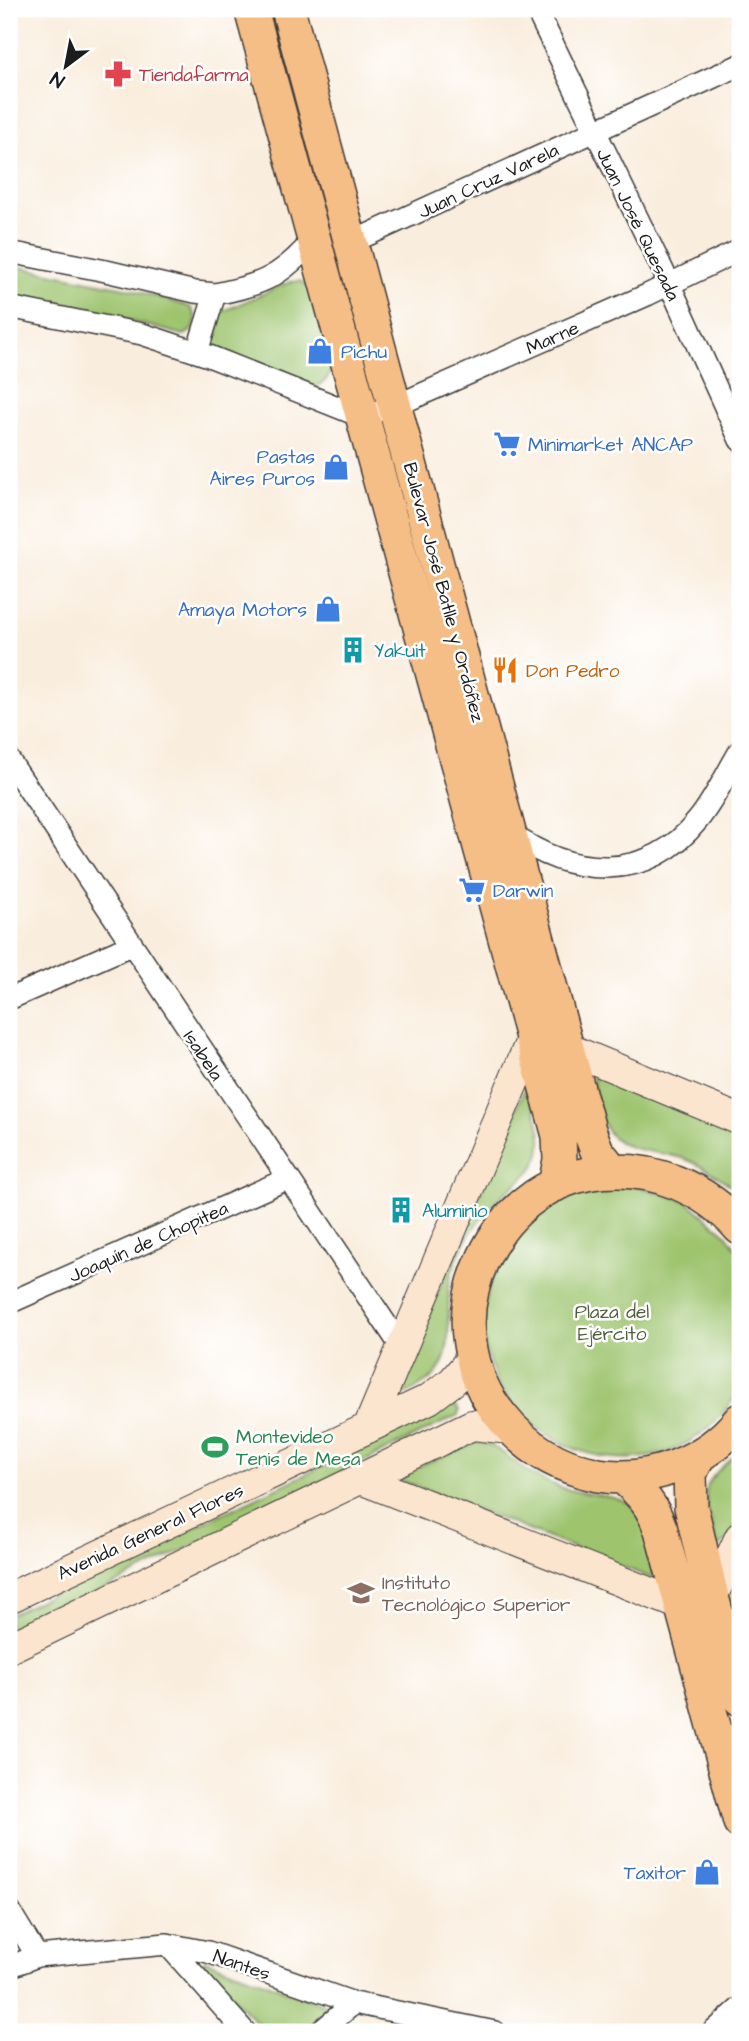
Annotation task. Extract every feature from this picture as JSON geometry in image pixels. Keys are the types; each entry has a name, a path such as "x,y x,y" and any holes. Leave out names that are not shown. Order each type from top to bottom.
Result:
{"main road":[{"name":"Bulevar José Batlle y Ordóñez","path":"251,9 335,311 360,416 559,1136 560,1160 555,1185"},
{"name":"Bulevar José Batlle y Ordóñez","path":"288,9 589,1130 597,1150 613,1171"},
{"path":"368,1428 532,1038"},
{"path":"567,1048 740,1119"},
{"path":"740,1228 712,1201 675,1180 634,1171 613,1171 574,1178 555,1185 517,1211 501,1228 488,1247 475,1278 468,1312 472,1358 487,1396 510,1429 543,1455 562,1464 592,1473 623,1477 662,1471 698,1457 716,1444 740,1420"},
{"name":"Avenida General Flores","path":"11,1589 429,1399 453,1381 472,1358"},
{"path":"9,1648 472,1425 510,1429"},
{"path":"698,1457 690,1474 689,1487 694,1520 697,1601 740,1822"},
{"path":"623,1477 645,1496 653,1508 740,1699"},
{"path":"361,1479 697,1601"},
{"path":"697,1601 740,1537"}],"street":[{"name":"Juan José Quesada","path":"536,9 669,283 740,440"},
{"name":"Juan Cruz Varela","path":"350,243 740,65"},
{"path":"9,252 215,294 241,289 274,276 299,257 314,239"},
{"name":"Marne","path":"360,416 394,406 647,295 740,250"},
{"path":"197,352 215,294"},
{"path":"9,307 142,334 197,352 360,416"},
{"path":"510,833 532,849 558,860 604,867 638,863 654,857 686,834 711,802 740,751"},
{"name":"Isabela","path":"9,760 402,1348"},
{"path":"9,999 131,945"},
{"name":"Joaquín de Chopitea","path":"9,1303 287,1179"},
{"path":"9,1910 37,1956"},
{"path":"167,1944 245,2032"},
{"name":"Nantes","path":"9,1967 37,1956 167,1944 208,1952 354,2003 495,2032"},
{"path":"320,2032 354,2003"},
{"path":"713,2032 740,2008"}],"green space":[{"path":"9,265 130,289 190,307 195,316 194,327 184,335 79,308 9,298"},
{"path":"300,281 313,296 322,319 331,366 330,374 324,382 314,387 217,349 212,336 219,313 290,282"},
{"path":"595,1074 740,1125 740,1193 693,1162 635,1148 617,1140 610,1134 600,1115 592,1078"},
{"path":"525,1088 529,1091 540,1130 541,1146 537,1161 527,1175 487,1210 459,1254 449,1287 447,1348 436,1374 423,1384 399,1394 396,1391"},
{"name":"Plaza del Ejército","path":"636,1186 686,1201 726,1234 740,1254 740,1389 699,1435 650,1456 600,1456 552,1438 514,1405 489,1362 484,1310 504,1255 519,1233 537,1215 570,1194 603,1187"},
{"path":"451,1401 459,1410 458,1415 9,1636 9,1615 361,1448"},
{"path":"477,1442 498,1450 528,1472 557,1486 625,1501 631,1505 646,1528 658,1575 654,1579 400,1480 405,1472"},
{"path":"740,1451 739,1515 729,1538 720,1546 708,1511 706,1491 715,1474"},
{"path":"740,1559 740,1624 732,1610 731,1592"},
{"path":"205,1960 331,2007 302,2032 266,2032 202,1965"}],"place":[{"name":"Tiendafarma","path":"118,74"},
{"name":"Pichu","path":"320,351"},
{"name":"Minimarket ANCAP","path":"507,444"},
{"name":"Pastas Aires Puros","path":"336,467"},
{"name":"Amaya Motors","path":"328,609"},
{"name":"Yakuit","path":"353,650"},
{"name":"Don Pedro","path":"505,670"},
{"name":"Darwin","path":"472,890"},
{"name":"Aluminio","path":"401,1210"},
{"name":"Montevideo Tenis de Mesa","path":"215,1447"},
{"name":"Instituto Tecnológico Superior","path":"361,1593"},
{"name":"Taxitor","path":"707,1872"}]}
